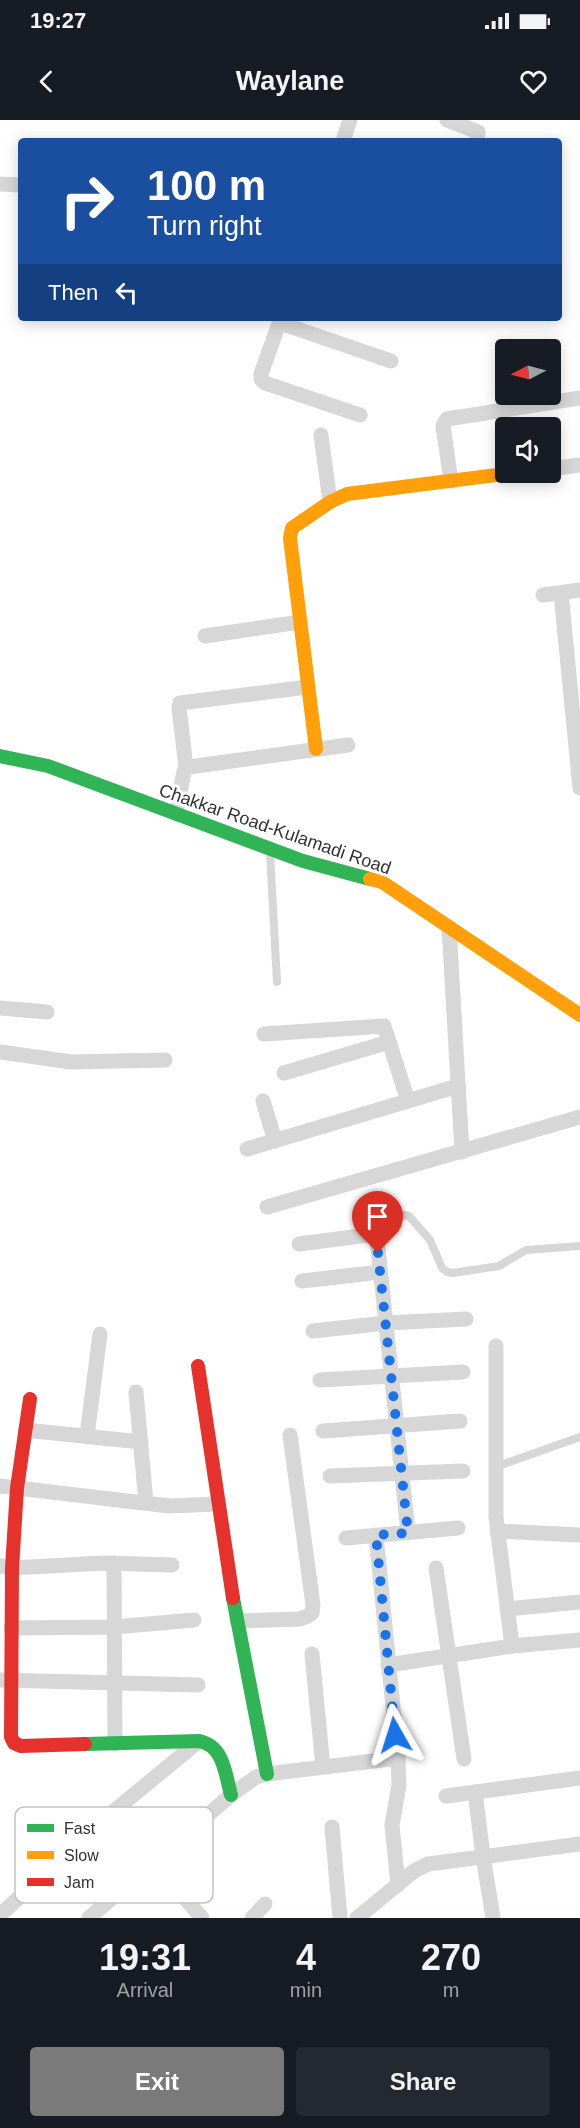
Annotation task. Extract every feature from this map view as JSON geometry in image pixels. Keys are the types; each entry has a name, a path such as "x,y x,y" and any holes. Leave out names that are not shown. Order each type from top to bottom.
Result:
{"street":[{"path":"344,138 350,120"},
{"path":"447,120 478,132 477,138"},
{"path":"0,184 18,185"},
{"path":"280,321 261,379 265,383 360,416"},
{"path":"283,321 391,361"},
{"path":"451,481 443,426 447,418 580,398"},
{"path":"321,435 330,502"},
{"path":"561,468 580,465"},
{"path":"316,749 290,532 292,528 330,502 347,494 495,475"},
{"path":"543,595 580,590"},
{"path":"561,593 574,653 580,781"},
{"path":"205,636 300,622"},
{"path":"176,814 183,771 186,768 180,703 308,687"},
{"path":"186,768 348,745"},
{"name":"Chakkar Road-Kulamadi Road","path":"0,756 48,766 303,861 382,882 580,1015"},
{"path":"449,927 462,1152"},
{"path":"0,1008 46,1012"},
{"path":"264,1034 384,1026 408,1101"},
{"path":"284,1073 389,1042"},
{"path":"0,1052 71,1062 165,1060"},
{"path":"247,1149 458,1086"},
{"path":"263,1101 275,1141"},
{"path":"267,1207 580,1117"},
{"path":"374,1209 408,1533"},
{"path":"299,1244 376,1234"},
{"path":"302,1281 380,1272"},
{"path":"313,1331 386,1323 466,1319"},
{"path":"87,1436 100,1334"},
{"path":"495,1346 497,1531 512,1646"},
{"path":"198,1366 237,1621 267,1774"},
{"path":"320,1380 464,1371"},
{"path":"136,1392 146,1503"},
{"path":"30,1399 6,1567 6,1681 11,1737 14,1743 21,1746 199,1741 210,1743 218,1751 231,1795"},
{"path":"323,1431 460,1421"},
{"path":"26,1430 141,1443"},
{"path":"237,1621 299,1619 312,1613 313,1605 290,1435"},
{"path":"330,1476 463,1471"},
{"path":"0,1486 179,1506 218,1504"},
{"path":"346,1538 458,1528"},
{"path":"497,1531 580,1535"},
{"path":"376,1535 398,1758 399,1785 392,1825 398,1885"},
{"path":"6,1567 114,1563 171,1565"},
{"path":"114,1563 115,1744"},
{"path":"436,1568 464,1759"},
{"path":"507,1608 580,1602"},
{"path":"7,1623 114,1627 194,1620"},
{"path":"388,1665 512,1646 580,1640"},
{"path":"312,1654 323,1767"},
{"path":"6,1681 198,1685"},
{"path":"119,1807 199,1741"},
{"path":"213,1810 256,1777 398,1758"},
{"path":"446,1796 580,1779"},
{"path":"475,1792 493,1918"},
{"path":"332,1827 340,1918"},
{"path":"357,1918 414,1871 428,1864 580,1844"},
{"path":"0,1915 15,1901"},
{"path":"88,1918 105,1903"},
{"path":"189,1903 202,1918"},
{"path":"252,1918 265,1904"}],"lane":[{"path":"270,849 277,982"},
{"path":"374,1209 409,1216 430,1240 442,1268 447,1272 499,1266 526,1250 580,1246"},
{"path":"495,1467 580,1437"}],"traffic: fast":[{"path":"0,756 48,766 303,861 370,879"},
{"path":"233,1598 267,1774"},
{"path":"85,1744 199,1741 214,1748 219,1754 231,1795"}],"traffic: slow":[{"path":"316,749 290,538 292,528 330,502 347,494 495,475"},
{"path":"370,879 382,882 580,1015"}],"traffic: jam":[{"path":"198,1366 233,1598"},
{"path":"30,1399 17,1488 12,1568 11,1737 14,1743 21,1746 85,1744"}],"route":[{"path":"378,1253 408,1533 376,1535 395,1735"}]}
